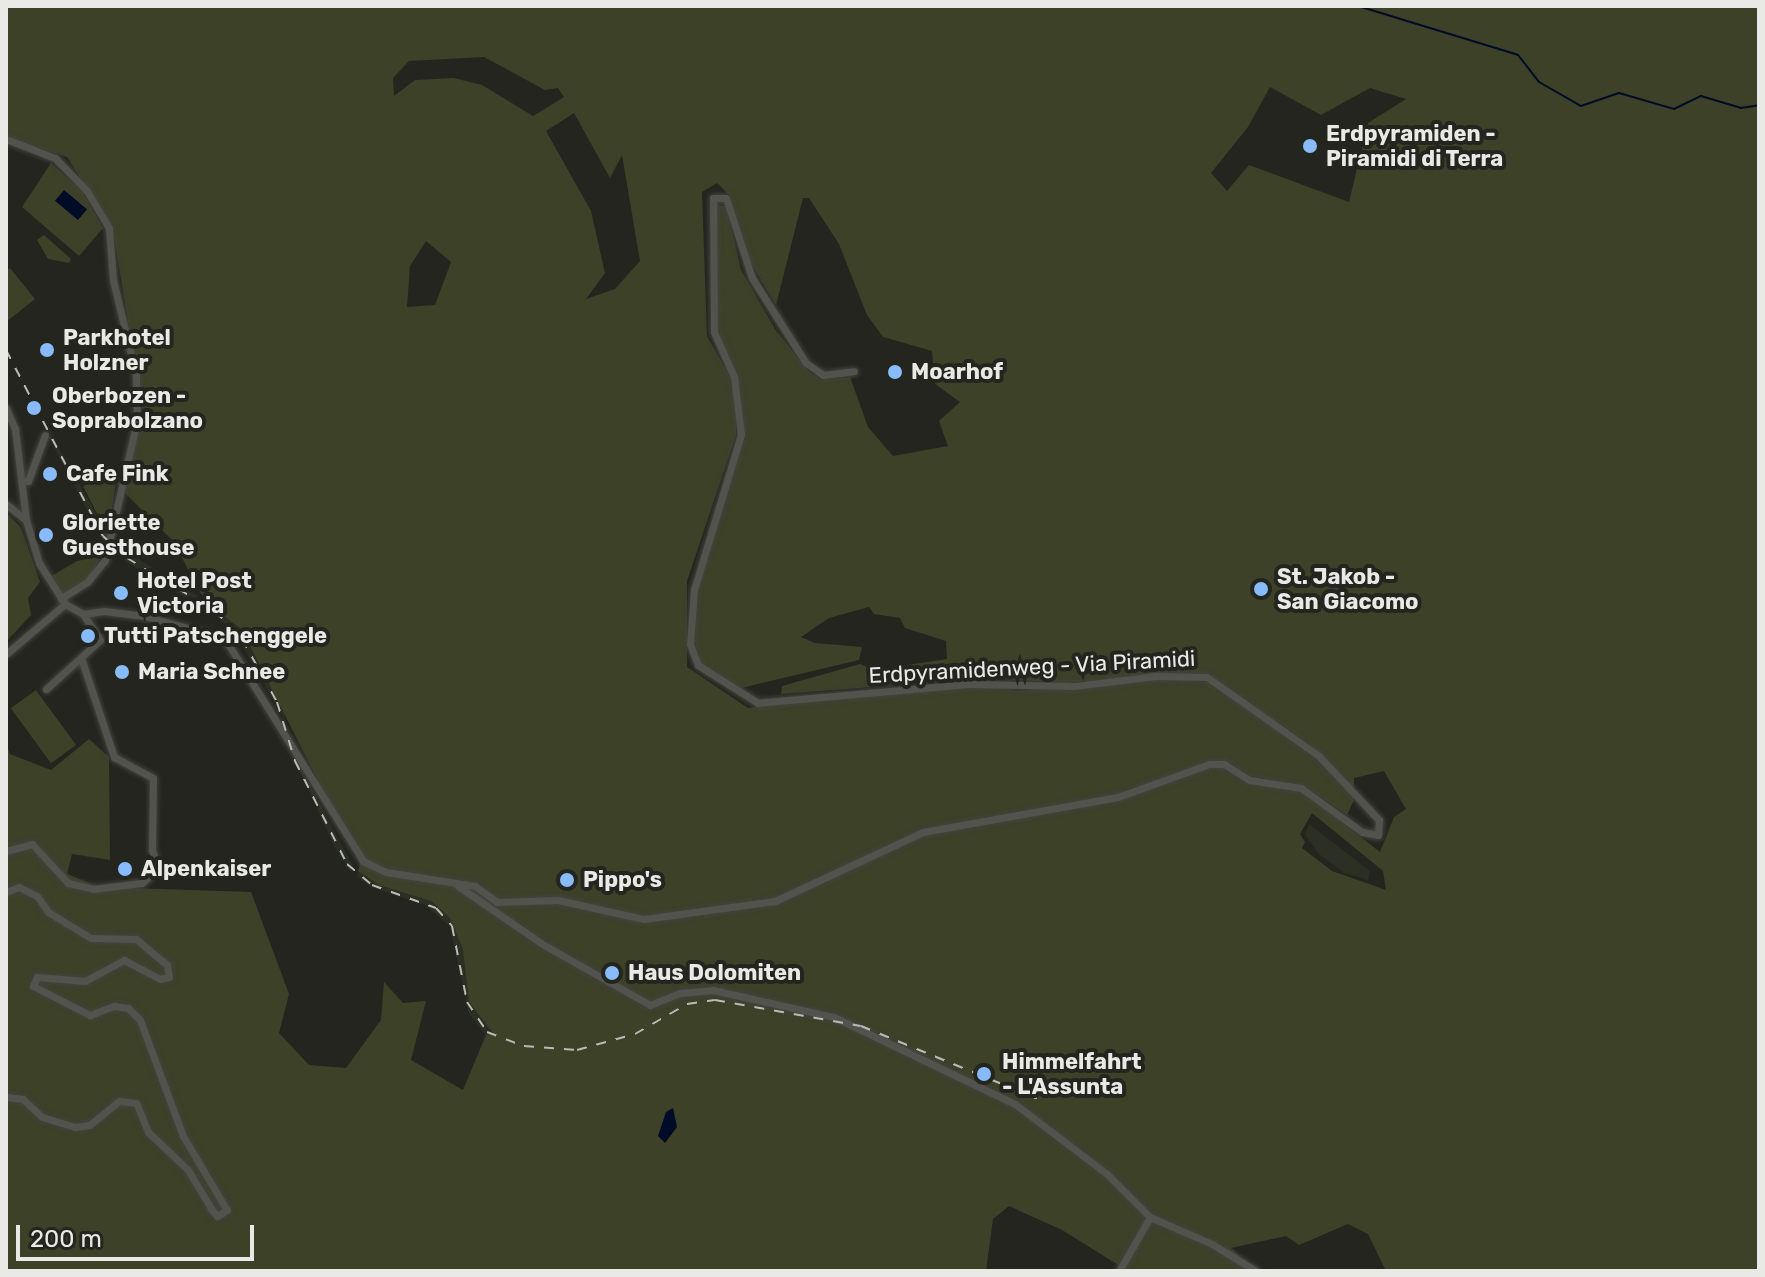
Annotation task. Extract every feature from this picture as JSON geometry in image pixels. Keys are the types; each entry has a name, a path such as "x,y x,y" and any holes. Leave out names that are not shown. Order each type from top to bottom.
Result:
{"street":[{"path":"6,139 55,158 87,191 109,228 113,280 136,375 137,421 105,560 87,582 6,654"},
{"name":"Erdpyramidenweg - Via Piramidi","path":"83,614 104,611 162,619 225,639 363,861 386,872 458,886 475,886 497,902 558,900 644,919 775,901 923,832 1118,797 1209,764 1224,764 1250,780 1301,788 1371,837 1382,829 1296,734 1207,677 1156,676 1074,686 969,684 758,703 696,662 689,622 694,590 741,434 734,377 714,332 713,198 726,198 752,278 806,363 823,375 854,371"},
{"path":"6,408 23,481 26,520 39,563 63,601 83,614 100,640 82,661 46,689"},
{"path":"23,481 28,481 45,435"},
{"path":"6,504 26,520"},
{"path":"6,851 32,844 68,883 93,889 142,883 158,868 152,849 153,778 114,757 82,661"},
{"path":"458,886 544,945 650,1005 680,993 713,990 834,1017 1015,1104 1107,1174 1150,1217 1212,1244 1256,1271"},
{"path":"6,892 19,887 37,896 48,912 91,938 136,939 167,965 169,977 160,979 124,960 85,981 37,977 33,986 90,1015 114,1006 128,1008 140,1020 183,1136 227,1210 217,1216 188,1170 148,1132 136,1103 119,1101 89,1125 75,1127 42,1117 23,1099 6,1097"},
{"path":"1119,1271 1150,1217"}],"shaded area":[{"path":"52,436 113,543 224,612 241,630 283,707 286,723 238,638 220,619 128,563 102,538 49,438"},
{"path":"284,736 354,868 350,871 334,846"},
{"path":"1309,824 1370,871 1368,880 1344,873 1319,854 1305,835"},
{"path":"358,871 367,878 431,901 450,918 463,950 469,1002 502,1043 486,1035 469,1014 450,927 425,905 371,887 357,877"}],"green space":[{"path":"6,6 1759,6 1759,1271 1386,1271 1368,1234 1348,1224 1299,1245 1286,1236 1231,1248 1256,1271 1128,1271 1062,1230 1009,1206 993,1219 986,1271 6,1271 6,744 10,754 51,770 89,739 109,757 110,860 72,854 67,874 99,887 251,892 289,994 279,1033 309,1065 346,1068 381,1020 384,982 403,1003 426,1001 411,1060 463,1090 486,1035 493,1033 469,1002 463,950 450,918 431,901 379,885 358,871 360,864 242,630 205,601 173,541 125,493 143,412 113,230 67,157 6,138","holes":["484,57 545,90 558,88 564,97 533,116 482,85 454,78 415,80 394,96 393,78 409,61","1270,87 1321,115 1370,88 1406,99 1368,123 1349,202 1249,165 1227,191 1211,173 1248,127","574,113 610,178 622,155 640,261 615,289 586,299 605,273 591,211 546,131","717,183 730,196 746,255 776,305 803,198 809,198 839,244 867,315 883,337 932,351 935,384 960,402 939,421 948,446 893,456 868,427 850,377 822,380 808,371 775,329 741,270 726,206 715,205 718,331 736,376 744,434 700,574 692,632 700,662 741,688 859,660 862,647 815,643 801,637 829,618 869,607 874,614 900,618 905,628 946,641 947,659 874,670 860,664 782,686 781,694 987,678 1067,683 1176,673 1211,674 1209,682 1159,679 1017,691 987,687 804,699 748,708 687,667 687,581 736,435 737,404 730,377 707,336 702,192","426,241 451,262 435,305 407,307 410,266","1226,761 1251,776 1303,785 1347,815 1354,800 1354,778 1384,771 1406,809 1394,817 1380,852 1300,790 1251,783","1312,813 1383,871 1386,890 1332,871 1302,848 1305,842 1300,834"]},
{"path":"51,163 82,191 103,228 79,256 22,207"},
{"path":"44,235 71,259 69,263 48,259 37,240"},
{"path":"10,268 35,299 6,322 6,271"},
{"path":"120,473 116,481 108,535 83,486"},
{"path":"6,512 21,528 40,582 28,598 31,615 6,642"},
{"path":"102,556 86,581 62,595 50,577 77,561"},
{"path":"36,690 76,745 51,763 11,708"}],"water":[{"path":"64,190 87,209 78,220 55,201"},
{"path":"673,1108 677,1127 665,1143 658,1136 666,1112"}],"waterway":[{"path":"1358,6 1518,55 1539,82 1581,106 1619,93 1674,109 1701,96 1741,108 1759,105"}],"railway":[{"path":"6,350 103,536 127,558 215,611 242,639 277,702 295,761 347,864 372,885 436,908 452,926 467,1002 487,1032 524,1046 577,1050 635,1034 687,1004 715,1000 861,1026 1038,1099"}],"place":[{"name":"Erdpyramiden - Piramidi di Terra","path":"1310,146"},
{"name":"Parkhotel Holzner","path":"47,350"},
{"name":"Moarhof","path":"895,372"},
{"name":"Oberbozen - Soprabolzano","path":"34,408"},
{"name":"Cafe Fink","path":"50,474"},
{"name":"Gloriette Guesthouse","path":"46,535"},
{"name":"St. Jakob - San Giacomo","path":"1261,589"},
{"name":"Hotel Post Victoria","path":"121,593"},
{"name":"Tutti Patschenggele","path":"88,636"},
{"name":"Maria Schnee","path":"122,672"},
{"name":"Alpenkaiser","path":"125,869"},
{"name":"Pippo's","path":"567,880"},
{"name":"Haus Dolomiten","path":"612,973"},
{"name":"Himmelfahrt - L'Assunta","path":"984,1074"}]}
